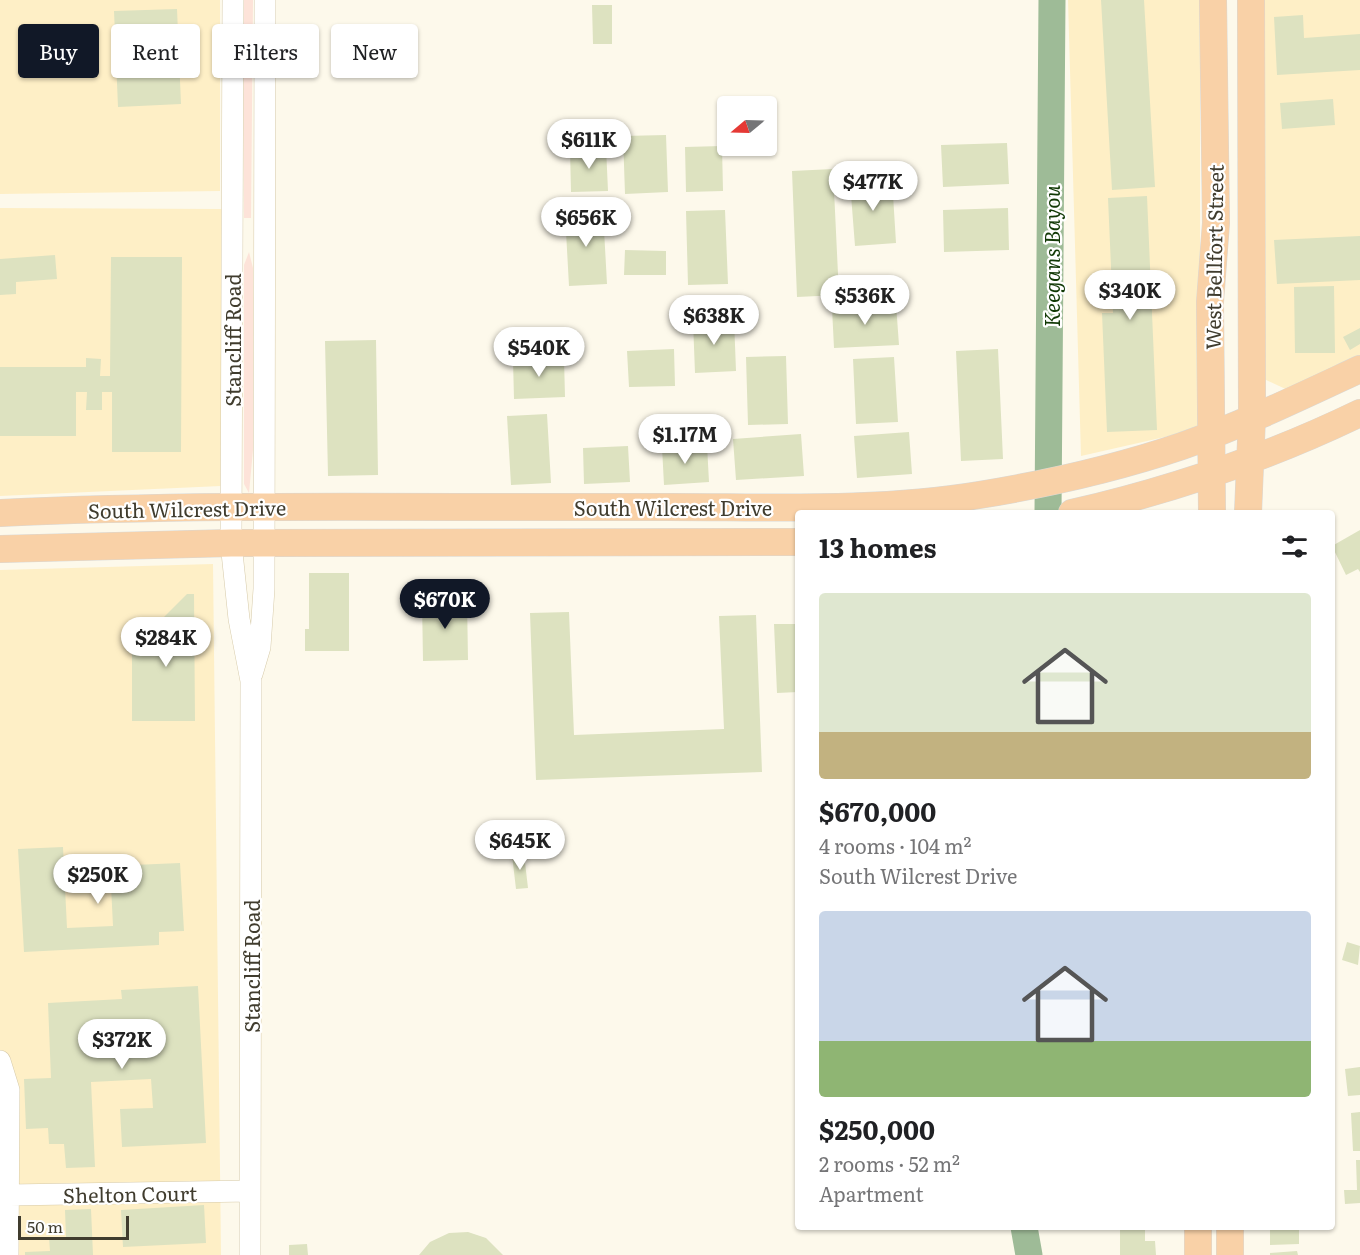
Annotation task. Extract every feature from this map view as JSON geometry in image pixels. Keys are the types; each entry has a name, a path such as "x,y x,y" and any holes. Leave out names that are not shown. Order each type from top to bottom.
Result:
{"main road":[{"name":"West Bellfort Street","path":"1212,510 1210,302 1216,223 1214,0"},
{"name":"West Bellfort Street","path":"1248,510 1252,417 1251,0"},
{"path":"1214,141 1251,141"},
{"name":"South Wilcrest Drive","path":"0,513 264,507 828,510 925,502 1017,488 1085,473 1182,446 1360,369"},
{"path":"1084,510 1134,499 1250,462 1360,413"},
{"path":"482,508 482,542"},
{"name":"South Wilcrest Drive","path":"0,549 231,543 795,542"},
{"path":"1198,1230 1198,1255"},
{"path":"1230,1230 1230,1255"}],"street":[{"name":"Stancliff Road","path":"233,0 231,543 239,619 250,678 250,1255"},
{"name":"Stancliff Road","path":"250,678 260,647 264,543 265,0"},
{"path":"232,233 264,232"},
{"path":"0,1061 9,1090 8,1255"},
{"name":"Shelton Court","path":"10,1195 250,1191"}],"shaded area":[{"path":"0,0 220,0 220,24 212,24 212,78 220,78 220,191 0,194"},
{"path":"243,0 253,0 253,24 243,24"},
{"path":"1068,0 1200,0 1200,429 1081,456"},
{"path":"1264,0 1360,0 1360,357 1292,392 1264,379"},
{"path":"243,78 252,78 251,218 244,218"},
{"path":"0,208 222,209 221,486 0,496"},
{"path":"249,252 253,268 253,450 249,493 244,484 244,265"},
{"path":"213,564 221,1255 0,1255 0,570"}],"building":[{"path":"1101,0 1144,0 1155,187 1112,190"},
{"path":"592,5 612,5 612,44 593,44"},
{"path":"177,9 178,24 115,24 114,11"},
{"path":"1303,15 1304,38 1360,34 1360,70 1277,75 1274,17"},
{"path":"117,78 180,78 181,104 118,107"},
{"path":"1333,99 1335,125 1282,129 1280,103"},
{"path":"666,135 668,192 625,194 623,136"},
{"path":"1007,143 1009,184 943,187 941,145"},
{"path":"717,146 717,156 722,156 723,191 686,192 685,147"},
{"path":"606,147 608,191 571,192 570,149"},
{"path":"833,169 839,295 797,297 792,171"},
{"path":"892,179 896,243 855,246 850,182"},
{"path":"1147,196 1157,430 1107,432 1102,313 1113,313 1108,198"},
{"path":"1008,208 1009,250 944,252 943,210"},
{"path":"725,210 728,284 688,285 686,211"},
{"path":"603,211 607,284 569,286 565,213"},
{"path":"1360,236 1360,280 1277,284 1274,240"},
{"path":"625,250 666,251 666,275 624,275"},
{"path":"55,255 57,279 16,282 16,294 0,295 0,259"},
{"path":"111,257 182,257 181,452 112,452 112,392 102,392 102,410 86,410 87,392 76,392 76,436 0,436 0,367 86,367 86,358 101,359 100,376 110,376"},
{"path":"1334,286 1335,353 1295,353 1294,287"},
{"path":"896,304 899,345 834,348 832,308"},
{"path":"734,319 736,371 695,373 693,321"},
{"path":"1360,328 1360,344 1350,350 1343,337"},
{"path":"376,340 378,475 328,476 325,341"},
{"path":"674,349 675,386 629,387 627,351"},
{"path":"998,349 1003,459 961,461 956,351"},
{"path":"786,356 788,424 748,425 746,357"},
{"path":"894,357 898,422 856,424 853,359"},
{"path":"564,358 565,397 514,399 513,360"},
{"path":"547,414 551,483 511,485 507,416"},
{"path":"909,432 912,474 857,478 854,436"},
{"path":"801,434 804,476 736,480 733,439"},
{"path":"707,445 709,482 664,485 662,447"},
{"path":"628,446 630,482 584,484 583,448"},
{"path":"1360,530 1360,572 1358,569 1346,575 1335,552 1335,544"},
{"path":"309,573 349,573 349,651 305,651 305,629 309,629"},
{"path":"187,594 194,594 195,721 132,721 132,641 140,641"},
{"path":"467,599 468,660 423,661 422,600"},
{"path":"569,612 574,735 724,729 719,616 756,615 762,772 536,780 530,613"},
{"path":"774,624 795,624 795,692 777,693"},
{"path":"63,847 67,928 113,926 110,866 180,863 184,931 159,932 159,945 24,952 18,849"},
{"path":"524,854 528,888 516,889 512,855"},
{"path":"1347,942 1360,946 1358,965 1342,960"},
{"path":"198,986 206,1143 122,1147 120,1109 153,1108 151,1079 91,1082 95,1167 66,1168 64,1144 49,1144 48,1128 26,1129 24,1079 51,1078 48,1003 122,999 121,990"},
{"path":"1360,1067 1360,1095 1348,1096 1345,1069"},
{"path":"1360,1112 1360,1151 1353,1151 1351,1113"},
{"path":"1356,1160 1360,1160 1360,1203 1345,1204 1344,1190 1357,1190"},
{"path":"204,1205 206,1243 123,1247 121,1210"},
{"path":"91,1209 93,1255 25,1255 25,1252 50,1251 49,1237 66,1237 65,1210"},
{"path":"1120,1230 1145,1230 1145,1241 1155,1241 1156,1255 1120,1255"},
{"path":"1270,1230 1299,1230 1299,1244 1270,1245"},
{"path":"468,1232 486,1238 503,1255 419,1255 430,1242 449,1233"},
{"path":"307,1244 308,1255 289,1255 289,1245"},
{"path":"1297,1251 1298,1255 1270,1255 1270,1253"}],"waterway":[{"name":"Keegans Bayou","path":"1048,510 1052,0"},
{"name":"Keegans Bayou","path":"1025,1230 1029,1255"}]}
